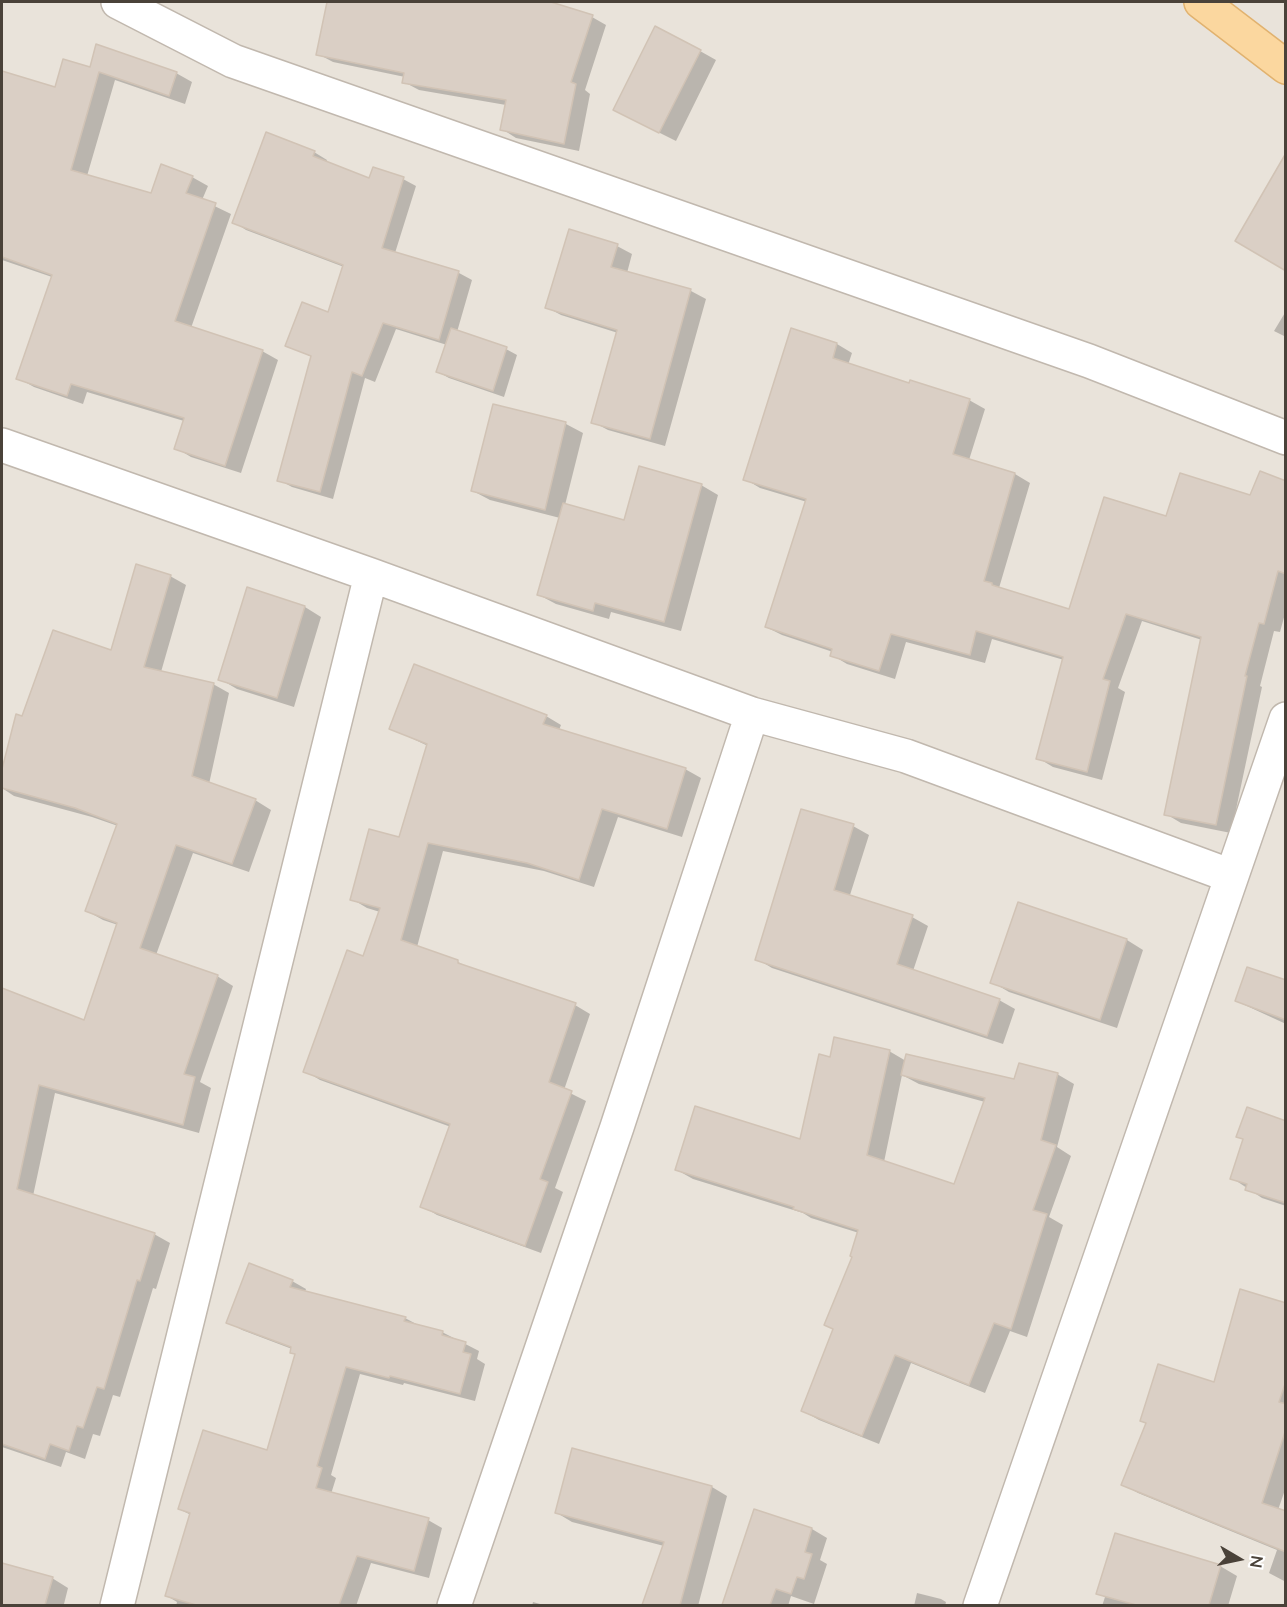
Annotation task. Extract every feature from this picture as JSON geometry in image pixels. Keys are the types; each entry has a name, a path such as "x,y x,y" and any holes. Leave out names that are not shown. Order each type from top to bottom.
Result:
{"main road":[{"path":"1201,2 1286,67"}],"street":[{"path":"118,2 233,61 1089,361 1286,438"},
{"path":"2,445 371,574 752,714 906,756 1231,876"},
{"path":"117,1605 371,574"},
{"path":"454,1605 621,1116 752,714"},
{"path":"980,1605 1286,719"}],"shaded area":[{"path":"2,2 1285,2 1285,1605 2,1605"}],"building":[{"path":"327,2 551,2 593,15 571,82 576,84 564,144 500,130 506,100 402,83 404,73 316,55"},
{"path":"655,26 701,50 659,133 613,110"},
{"path":"96,44 177,72 169,96 99,72 71,170 151,193 161,164 193,176 186,193 216,203 175,321 263,350 225,466 174,449 184,418 71,384 67,396 16,379 52,275 2,257 2,71 55,87 63,59 90,67"},
{"path":"266,132 315,151 313,156 369,178 373,167 404,177 382,248 459,271 439,340 383,323 362,376 352,372 320,492 277,481 311,356 285,346 302,302 328,312 343,265 232,223"},
{"path":"1286,153 1286,271 1235,241"},
{"path":"569,229 618,244 611,267 691,289 650,439 591,423 617,330 545,308"},
{"path":"451,328 507,347 493,391 436,372"},
{"path":"791,328 837,343 833,358 909,383 910,380 970,399 953,454 1015,473 984,581 1069,609 1104,497 1166,516 1180,473 1250,495 1260,471 1286,481 1286,574 1278,571 1264,624 1259,623 1245,676 1247,676 1216,825 1164,815 1201,637 1126,614 1103,679 1110,681 1087,772 1036,759 1063,657 976,631 970,655 891,634 879,671 830,656 832,649 765,627 806,499 743,480"},
{"path":"493,404 566,422 545,510 471,491"},
{"path":"639,466 702,484 664,622 595,603 593,611 537,595 563,503 624,520"},
{"path":"136,564 171,575 144,667 214,683 192,776 256,799 232,864 176,845 140,948 218,975 184,1074 195,1077 183,1125 39,1085 17,1189 155,1233 140,1281 137,1280 104,1389 97,1387 83,1428 77,1426 69,1451 50,1444 45,1459 2,1444 2,988 84,1020 117,923 85,911 117,824 75,808 2,788 2,769 16,714 22,716 53,630 111,650"},
{"path":"247,587 305,606 277,698 218,680"},
{"path":"414,664 547,715 543,724 686,768 667,829 602,809 579,880 527,863 428,843 401,940 458,960 458,963 576,1003 549,1082 572,1091 540,1179 548,1182 525,1246 420,1207 450,1124 303,1072 347,950 363,956 380,908 350,900 369,829 399,837 427,744 389,729"},
{"path":"801,809 854,824 834,890 913,915 897,964 1000,999 987,1036 755,960"},
{"path":"1018,902 1127,939 1100,1020 990,983"},
{"path":"1247,967 1286,980 1286,1020 1235,1001"},
{"path":"834,1037 890,1050 867,1155 954,1184 985,1098 901,1075 906,1054 1014,1079 1019,1063 1058,1073 1041,1140 1056,1145 1033,1210 1047,1214 1011,1329 994,1323 969,1385 895,1355 862,1436 801,1411 833,1329 824,1325 852,1257 850,1256 858,1230 793,1209 794,1207 675,1170 695,1106 800,1139 819,1054 830,1057"},
{"path":"1247,1107 1286,1121 1286,1203 1245,1190 1247,1184 1230,1179 1243,1139 1236,1137"},
{"path":"249,1263 293,1280 290,1287 406,1317 404,1321 443,1331 442,1335 466,1342 463,1352 471,1354 460,1394 346,1367 317,1466 322,1468 316,1488 429,1518 414,1571 357,1556 339,1605 196,1605 165,1596 190,1513 178,1509 203,1430 267,1450 295,1354 290,1353 291,1347 226,1323"},
{"path":"1240,1289 1286,1303 1286,1381 1279,1402 1286,1404 1286,1429 1262,1503 1286,1511 1286,1552 1121,1485 1146,1423 1140,1421 1158,1364 1214,1382"},
{"path":"572,1448 712,1486 680,1605 642,1605 664,1542 555,1513"},
{"path":"754,1509 812,1528 805,1552 812,1554 804,1579 797,1577 791,1594 776,1589 770,1605 722,1605"},
{"path":"1115,1533 1221,1565 1209,1605 1136,1605 1096,1594"},
{"path":"2,1563 53,1577 45,1605 2,1605"}]}
